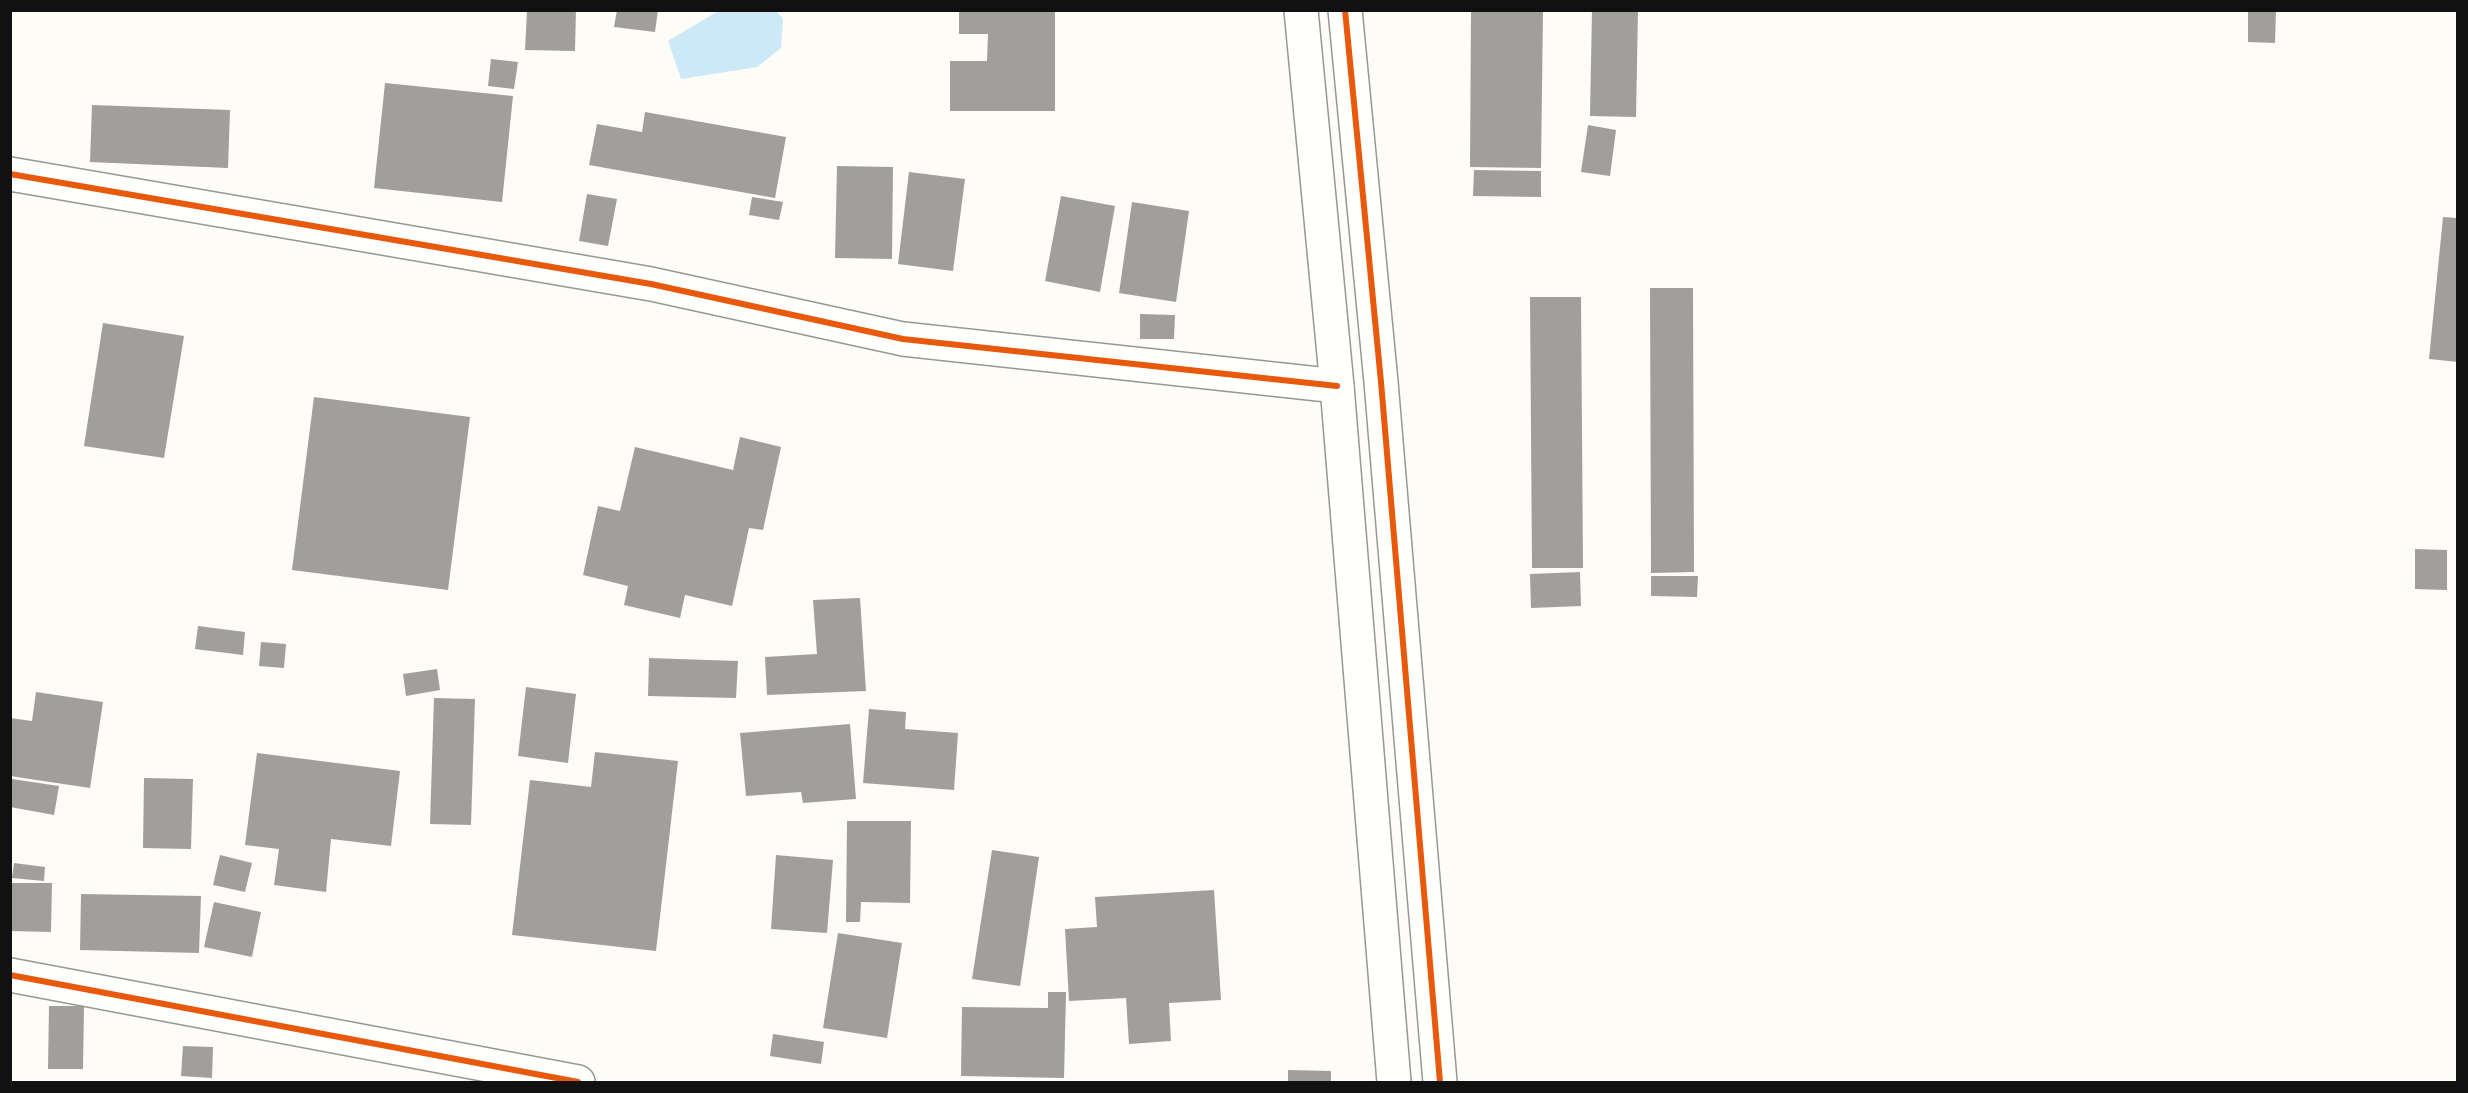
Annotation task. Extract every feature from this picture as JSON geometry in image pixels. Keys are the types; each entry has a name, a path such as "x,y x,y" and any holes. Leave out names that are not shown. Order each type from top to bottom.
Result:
{"street":[{"path":"1301,10 1337,386 1394,1083"},
{"path":"1345,10 1381,382 1440,1083"},
{"path":"10,174 651,284 903,339 1337,386"},
{"path":"10,975 441,1070 578,1083"}],"water":[{"path":"720,10 776,11 783,19 781,48 757,67 681,79 668,41"}],"building":[{"path":"527,10 576,10 575,51 525,50"},
{"path":"617,10 658,10 655,32 614,27"},
{"path":"959,10 1055,10 1055,111 950,111 950,61 987,61 988,34 959,34"},
{"path":"1471,10 1543,10 1541,168 1470,167"},
{"path":"1592,10 1638,10 1636,117 1590,116"},
{"path":"2248,10 2276,10 2275,43 2248,42"},
{"path":"491,59 518,62 514,89 488,86"},
{"path":"385,83 513,96 502,202 374,188"},
{"path":"92,105 230,110 228,168 90,162"},
{"path":"645,112 786,137 775,198 589,165 597,124 642,132"},
{"path":"1588,125 1616,130 1610,176 1581,172"},
{"path":"837,166 893,167 892,259 835,258"},
{"path":"1474,170 1541,171 1541,197 1473,196"},
{"path":"909,172 965,179 953,271 898,264"},
{"path":"587,194 617,199 608,246 579,241"},
{"path":"1061,196 1115,206 1100,292 1045,281"},
{"path":"752,197 783,202 779,220 749,215"},
{"path":"1132,202 1189,211 1176,302 1119,293"},
{"path":"2443,217 2458,218 2458,362 2429,359"},
{"path":"1650,288 1693,288 1694,572 1651,573"},
{"path":"1530,297 1581,297 1583,568 1532,568"},
{"path":"1140,314 1175,315 1174,339 1140,339"},
{"path":"103,323 184,336 164,458 84,446"},
{"path":"314,397 470,417 448,590 292,570"},
{"path":"740,437 781,447 763,530 749,528 732,606 685,595 680,618 624,605 628,586 583,575 598,506 620,511 635,447 733,470"},
{"path":"2415,549 2447,550 2447,590 2415,589"},
{"path":"1580,572 1581,606 1531,608 1530,574"},
{"path":"1651,576 1698,576 1697,597 1651,596"},
{"path":"860,598 866,691 767,695 765,657 817,654 813,600"},
{"path":"198,626 245,632 243,655 195,649"},
{"path":"261,642 286,644 284,668 259,666"},
{"path":"649,658 738,661 736,698 648,696"},
{"path":"437,669 440,690 406,696 403,674"},
{"path":"526,687 576,694 568,763 518,756"},
{"path":"36,692 103,702 90,788 10,776 10,718 32,721"},
{"path":"434,698 475,699 471,825 430,824"},
{"path":"869,709 906,712 905,729 958,733 954,790 863,783"},
{"path":"850,724 856,799 803,803 801,792 746,796 740,733"},
{"path":"595,752 678,761 656,951 512,935 530,780 591,787"},
{"path":"257,753 400,771 391,846 331,839 326,892 274,885 279,849 245,845"},
{"path":"144,778 193,779 191,849 143,848"},
{"path":"12,779 59,786 54,815 10,807"},
{"path":"847,821 911,821 910,903 861,902 860,922 846,922"},
{"path":"992,850 1039,857 1020,986 972,979"},
{"path":"220,855 252,863 245,892 213,885"},
{"path":"776,855 833,860 827,933 771,929"},
{"path":"14,863 45,867 44,881 12,878"},
{"path":"10,883 52,883 51,932 10,931"},
{"path":"1214,890 1221,1000 1169,1003 1171,1041 1129,1044 1126,998 1069,1001 1065,929 1097,927 1095,897"},
{"path":"81,894 201,896 199,953 80,950"},
{"path":"214,902 261,912 252,957 204,947"},
{"path":"838,933 902,943 887,1038 823,1028"},
{"path":"1048,992 1066,992 1064,1078 961,1076 962,1007 1048,1008"},
{"path":"49,1006 84,1006 83,1069 48,1069"},
{"path":"773,1034 824,1042 821,1064 770,1056"},
{"path":"183,1046 213,1047 212,1078 181,1076"},
{"path":"1288,1070 1331,1071 1331,1082 1288,1082"}],"cycle path":[{"path":"1345,10 1381,382 1440,1082"},
{"path":"10,174 651,284 903,339 1337,386"},
{"path":"10,975 578,1082"}]}
